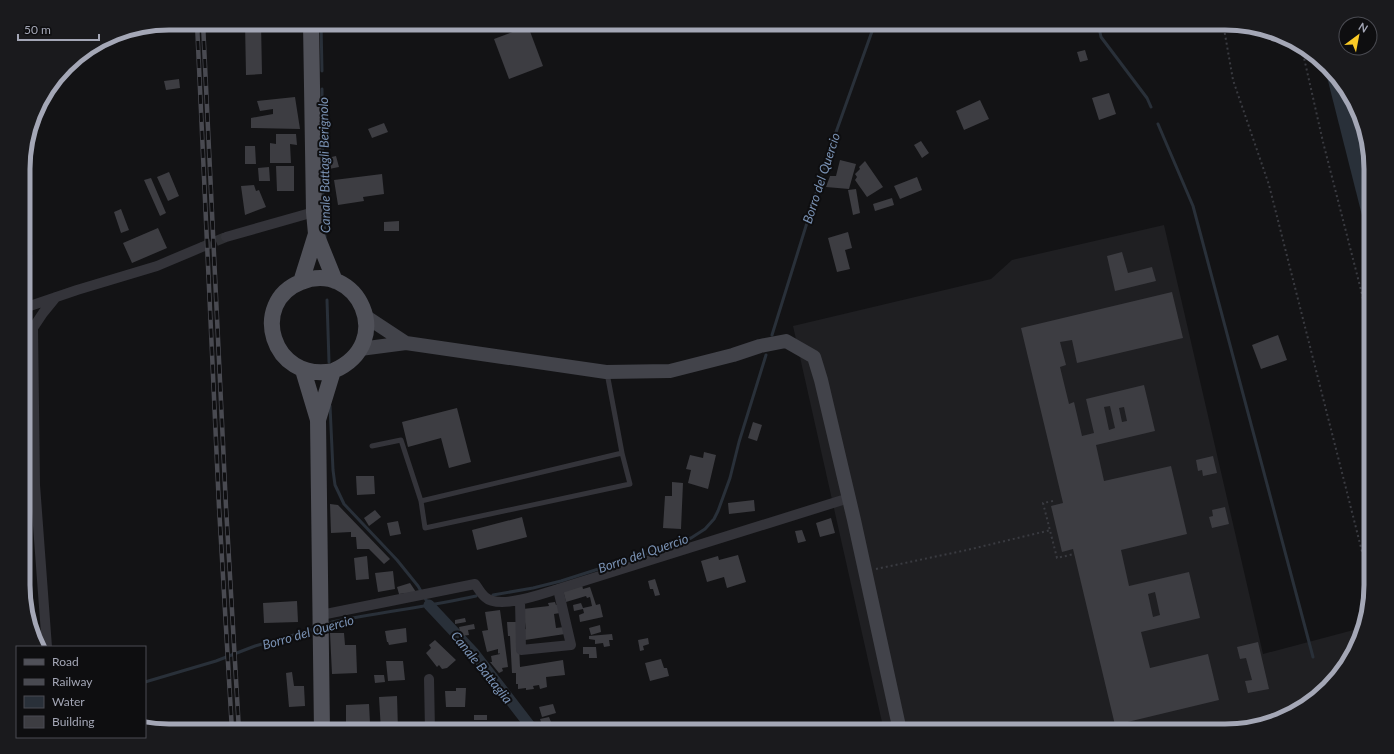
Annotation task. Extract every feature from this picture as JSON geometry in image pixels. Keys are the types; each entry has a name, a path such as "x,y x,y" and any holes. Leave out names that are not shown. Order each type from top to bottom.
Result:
{"main road":[{"path":"311,30 314,212 316,234 335,281"},
{"path":"301,282 316,234"},
{"path":"325,278 335,281 347,287 361,303 366,324 364,338 360,349 353,358 342,367 332,371 314,373 303,370 290,363 282,355 276,345 272,327 273,312 284,294 292,286 312,279 325,278"},
{"path":"303,370 318,420 322,724"},
{"path":"318,420 332,371"}],"street":[{"path":"226,237 314,212"},
{"path":"30,306 157,266 202,247"},
{"path":"47,646 35,485 33,328 42,313 56,297"},
{"path":"365,316 406,343"},
{"path":"360,349 406,343 606,372 670,371 733,355 760,346 786,341 814,357 821,380 866,571 899,724"},
{"path":"321,615 475,584 485,598 498,603 520,600 849,498"},
{"path":"520,600 521,650 571,645 558,589"},
{"path":"429,679 430,724"}],"lane":[{"path":"372,446 402,440 421,501 425,528 630,484 622,453 606,372"},
{"path":"421,501 622,453"}],"path":[{"path":"1224,30 1233,80 1269,185 1364,563"},
{"path":"1303,54 1364,304"},
{"path":"1053,501 1044,503 1057,558 1074,554"},
{"path":"866,571 967,550 1050,530"}],"shaded area":[{"path":"1164,225 1263,654 1357,629 1350,647 1330,677 1317,690 1302,701 1287,710 1270,717 1234,724 882,724 793,326 991,279 1012,260"}],"water":[{"path":"1326,73 1341,92 1350,107 1357,124 1363,151 1364,223"}],"building":[{"path":"245,30 261,30 262,74 246,75"},
{"path":"518,30 530,30 543,66 509,79 494,39"},
{"path":"1085,50 1088,60 1080,62 1077,52"},
{"path":"179,79 180,88 166,90 164,81"},
{"path":"1109,93 1116,114 1099,120 1092,98"},
{"path":"295,97 300,129 251,128 251,118 273,114 273,109 260,111 257,101"},
{"path":"980,100 989,119 964,130 956,111"},
{"path":"384,123 388,132 372,138 368,129"},
{"path":"276,134 296,134 297,145 290,144 291,163 270,163 270,143 276,144"},
{"path":"921,141 929,153 922,158 914,145"},
{"path":"245,146 255,146 256,164 245,164"},
{"path":"336,156 339,167 329,169 327,158"},
{"path":"840,160 856,164 849,189 826,187 830,176 836,176"},
{"path":"865,161 883,187 867,197 855,180 857,177 855,174"},
{"path":"276,166 294,166 294,191 277,191"},
{"path":"269,167 270,181 259,181 258,168"},
{"path":"169,172 179,196 168,201 157,177"},
{"path":"382,174 384,194 363,197 364,201 338,205 334,180"},
{"path":"917,177 922,190 900,199 894,186"},
{"path":"151,178 166,213 160,216 144,180"},
{"path":"254,185 256,191 259,190 266,207 245,215 241,186"},
{"path":"856,189 860,213 853,215 848,190"},
{"path":"892,198 894,205 875,211 873,204"},
{"path":"121,209 129,230 121,233 114,212"},
{"path":"399,221 399,231 384,231 384,222"},
{"path":"158,228 167,248 132,263 123,243"},
{"path":"848,232 852,248 845,250 850,269 837,272 828,238"},
{"path":"1122,252 1128,273 1152,267 1156,281 1115,291 1107,256"},
{"path":"1172,292 1183,338 1077,363 1072,340 1060,342 1066,365 1060,367 1069,404 1074,402 1082,436 1094,433 1086,399 1144,385 1155,431 1096,445 1104,481 1171,466 1187,534 1121,550 1129,586 1189,572 1200,618 1141,632 1150,668 1208,654 1219,700 1115,724 1073,549 1062,552 1051,506 1063,503 1021,328","holes":["1110,406 1115,428 1109,430 1104,407","1124,407 1127,421 1122,422 1119,408","1155,592 1160,615 1153,617 1148,594"]},
{"path":"1278,335 1287,360 1261,369 1252,345"},
{"path":"457,408 471,462 449,468 441,438 408,447 402,422"},
{"path":"753,422 762,425 757,441 748,438"},
{"path":"704,452 716,455 708,489 688,483 691,470 686,469 690,455 703,458"},
{"path":"1213,456 1217,473 1203,476 1202,470 1198,471 1196,460"},
{"path":"356,476 374,476 375,494 357,495"},
{"path":"672,482 683,483 681,529 663,528 665,496 672,496"},
{"path":"754,500 755,511 729,514 728,503"},
{"path":"330,504 338,505 390,559 384,564 369,549 357,549 356,537 351,537 351,532 331,533"},
{"path":"1225,507 1229,524 1212,528 1209,517 1213,516 1212,510"},
{"path":"375,510 381,517 369,526 364,518"},
{"path":"522,517 527,537 477,550 472,530"},
{"path":"831,518 835,533 820,537 816,523"},
{"path":"398,521 401,534 390,536 387,523"},
{"path":"802,530 806,541 798,543 795,531"},
{"path":"738,555 746,582 727,588 724,577 707,582 701,561 718,556 719,560"},
{"path":"367,556 369,579 356,580 354,558"},
{"path":"393,571 395,589 378,592 375,573"},
{"path":"655,579 660,595 655,596 653,589 650,589 648,581"},
{"path":"410,583 416,592 399,594 397,587"},
{"path":"582,585 583,589 590,587 596,605 600,604 603,617 580,622 579,615 584,613 583,609 574,611 573,605 581,603 583,608 592,606 590,597 587,598 586,596 566,602 563,590"},
{"path":"297,601 298,622 264,623 263,603"},
{"path":"555,602 556,605 559,604 560,613 554,614 556,628 564,627 565,634 525,640 523,630 526,629 523,609 549,606 548,603"},
{"path":"500,610 508,667 502,668 503,671 499,673 490,662 492,662 491,656 500,654 498,654 498,649 487,652 482,631 488,630 485,612"},
{"path":"465,618 466,622 455,624 455,620"},
{"path":"507,622 518,622 520,667 563,660 565,675 546,677 547,687 540,689 539,685 533,686 534,689 518,689 518,684 516,684 516,673 512,673 510,636 508,636"},
{"path":"474,624 475,629 468,630 469,635 461,636 459,627"},
{"path":"600,625 601,632 591,635 589,628"},
{"path":"406,628 407,642 389,645 385,631"},
{"path":"330,633 344,633 345,645 356,645 357,673 332,674"},
{"path":"612,634 613,640 609,640 610,646 604,647 603,643 595,644 595,640 589,639 589,636"},
{"path":"648,638 649,644 643,646 644,650 640,651 638,640"},
{"path":"435,640 456,660 447,668 442,669 439,665 437,667 426,653 431,648 429,645"},
{"path":"1258,642 1269,689 1248,693 1245,681 1252,680 1246,658 1240,659 1237,647"},
{"path":"583,647 596,647 597,658 589,658 589,654 583,654"},
{"path":"661,659 664,668 667,668 669,676 650,681 645,663"},
{"path":"386,661 403,661 405,680 388,681"},
{"path":"292,672 294,686 304,686 305,706 289,707 286,673"},
{"path":"374,675 384,675 385,682 375,683"},
{"path":"456,688 466,688 465,707 446,707 445,691 456,691"},
{"path":"397,696 398,724 381,724 379,697"},
{"path":"369,704 370,723 346,724 346,705"},
{"path":"553,704 556,713 542,717 539,707"},
{"path":"474,715 487,715 487,720 474,720"},
{"path":"549,717 551,722 542,724 540,719"},
{"path":"269,722 269,724 257,724"}],"waterway":[{"name":"Canale Battagli Berignolo","path":"321,30 322,71"},
{"name":"Borro del Quercio","path":"772,335 830,149 872,30"},
{"path":"1100,30 1101,37 1147,98 1151,107"},
{"name":"Canale Battagli Berignolo","path":"322,89 323,201 325,238"},
{"path":"1158,124 1193,206 1313,657"},
{"name":"Canale Battagli Berignolo","path":"327,300 329,362"},
{"name":"Borro del Quercio","path":"493,595 533,588 561,581 661,549 691,538 705,529 714,519 718,511 730,478 739,442 766,355"},
{"name":"Canale Battagli Berignolo","path":"330,406 335,485 344,504 397,560 418,586 429,605"},
{"name":"Borro del Quercio","path":"326,625 350,618 476,596"},
{"name":"Canale Battaglia","path":"429,605 474,653 529,724"},
{"name":"Borro del Quercio","path":"146,682 216,661 255,646 315,629"}],"tunnel":[{"path":"202,247 226,237"}],"railway":[{"path":"197,30 219,507 232,724"},
{"path":"203,30 226,507 239,724"}]}
